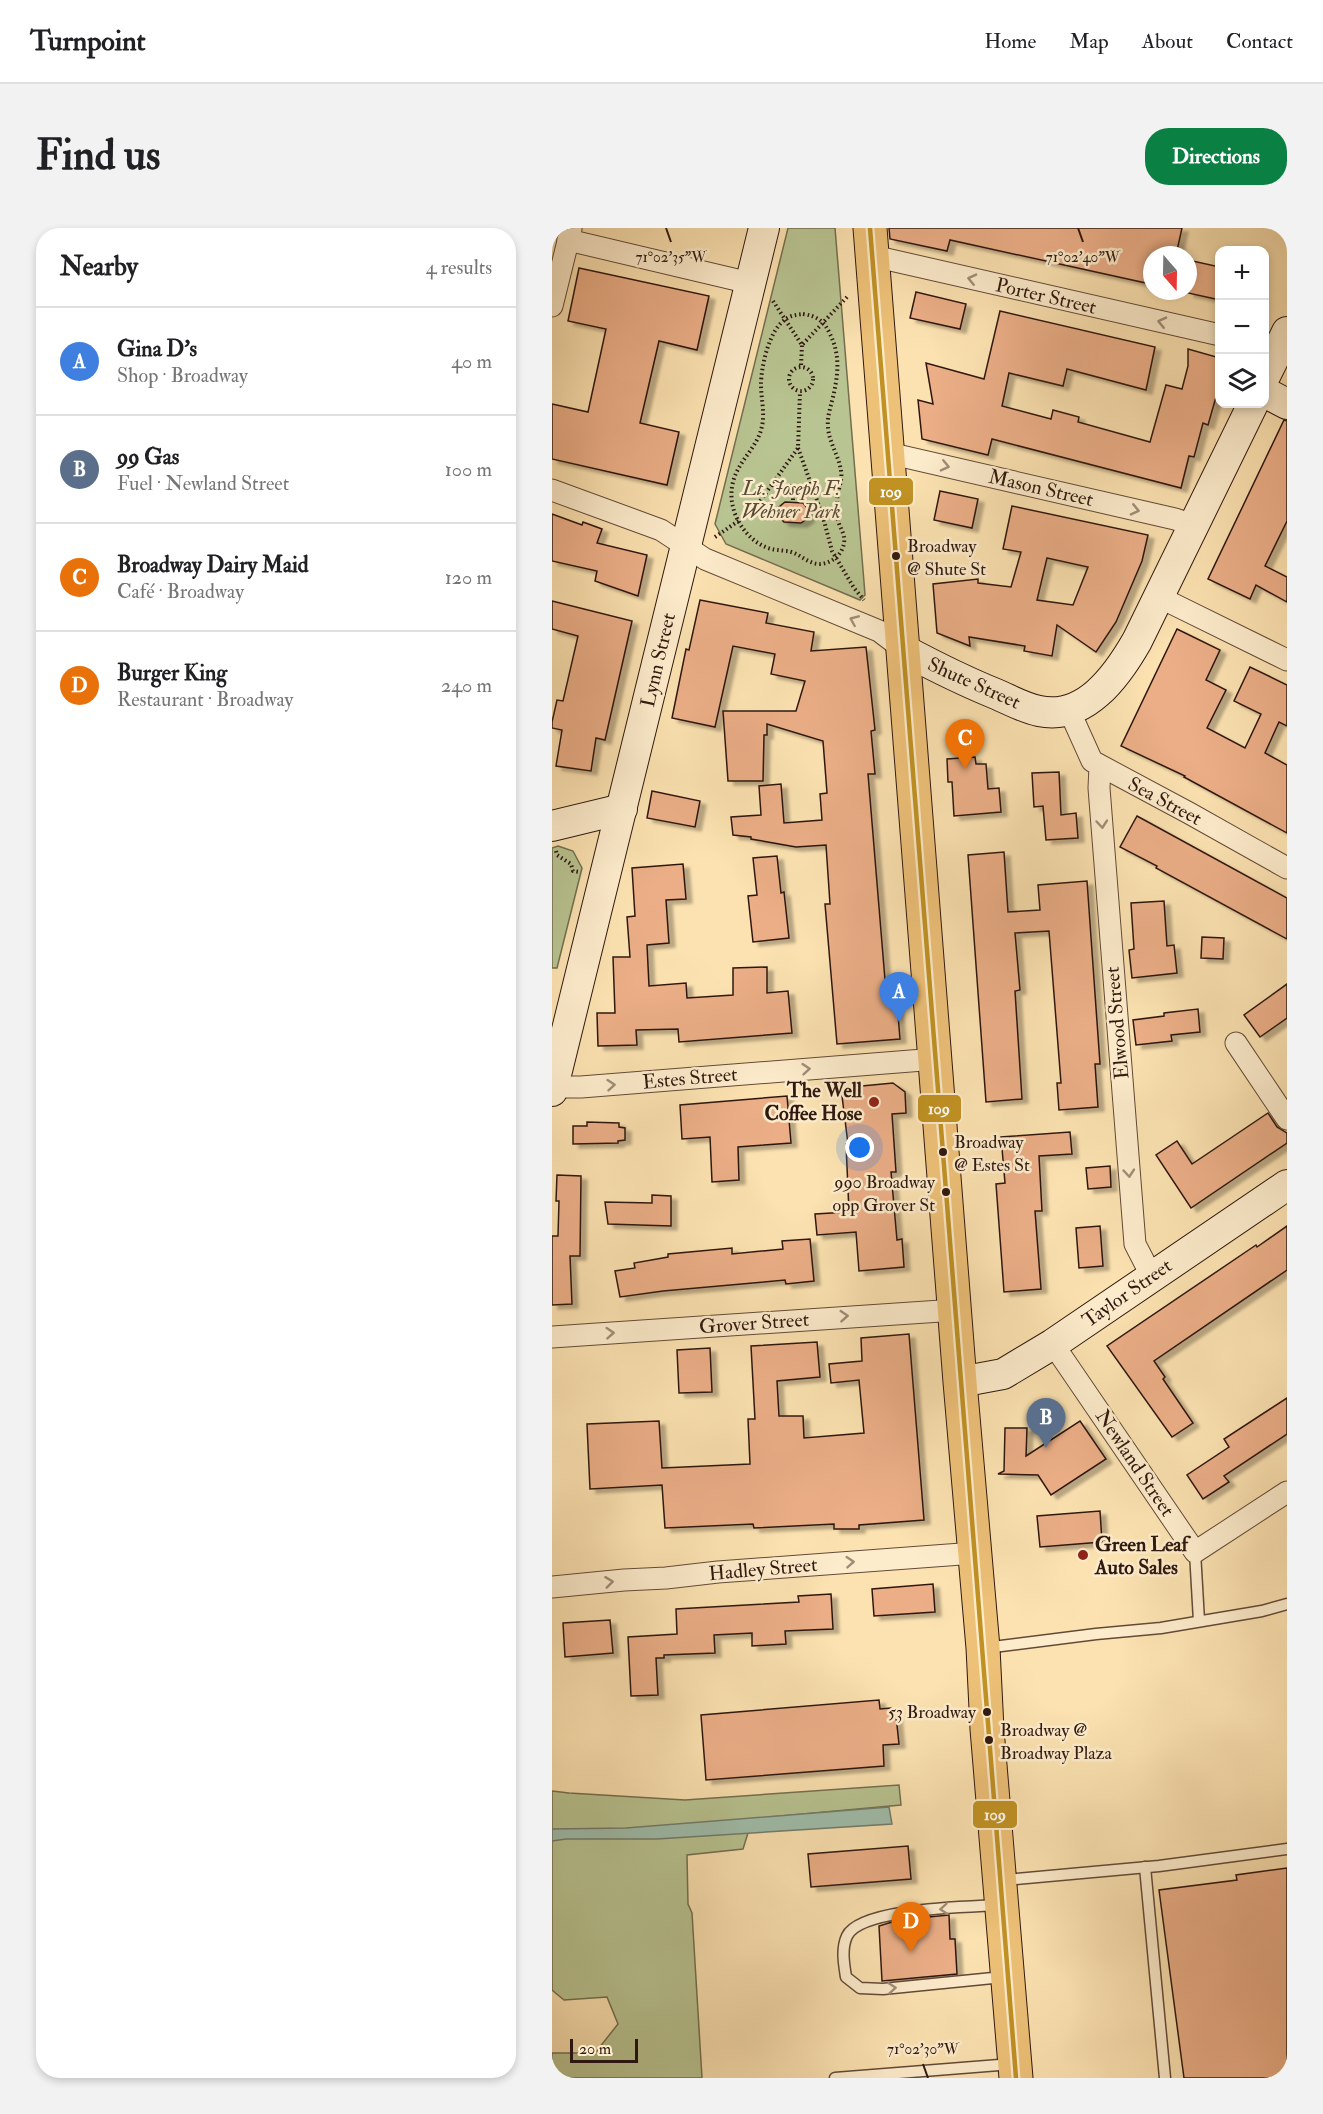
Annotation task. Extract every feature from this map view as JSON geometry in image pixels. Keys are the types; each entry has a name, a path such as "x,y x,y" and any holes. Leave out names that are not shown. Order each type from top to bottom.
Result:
{"main road":[{"name":"Lynn Street","path":"552,1088 764,228"},
{"path":"871,242 960,1382 983,1648 987,1729 1016,2071"},
{"path":"1269,364 1277,342"},
{"path":"1269,395 1287,404"},
{"name":"Shute Street","path":"904,650 950,675 1032,710 1041,712 1069,710 1095,696 1116,674 1137,641 1251,408"},
{"path":"554,836 622,809"},
{"name":"Taylor Street","path":"960,1382 1003,1374 1053,1344 1287,1185"}],"street":[{"path":"552,306 570,234 750,282"},
{"name":"Porter Street","path":"871,242 1215,334"},
{"name":"Mason Street","path":"888,453 1193,525"},
{"name":"Shute Street","path":"552,490 661,531 705,559 879,632 904,650"},
{"path":"1159,597 1287,660"},
{"name":"Sea Street","path":"1069,710 1092,761 1287,868"},
{"name":"Elwood Street","path":"1100,766 1099,788 1135,1244 1152,1275"},
{"path":"1236,1043 1287,1119"},
{"name":"Estes Street","path":"552,1088 936,1059"},
{"name":"Grover Street","path":"552,1337 956,1310"},
{"name":"Newland Street","path":"1053,1344 1195,1552"},
{"path":"1195,1552 1287,1492"},
{"name":"Hadley Street","path":"552,1587 975,1553"}],"lane":[{"path":"1195,1552 1199,1621"},
{"path":"983,1648 1161,1628 1233,1617 1287,1604"},
{"path":"1008,1977 883,1989 860,1988 846,1977 843,1954 848,1934 862,1922 897,1913 1145,1867 1287,1849"},
{"path":"1145,1867 1165,2078"},
{"path":"836,2078 1016,2071"}],"path":[{"path":"750,282 765,289 802,345 801,365"},
{"path":"802,345 849,296"},
{"path":"803,314 819,318 824,322 834,343 838,364 828,427 842,473 837,510 844,540 842,550 836,558 818,564 795,552 768,548 748,535 738,522 731,499 733,482 758,439 763,424 761,384 763,365 768,346 777,328 785,319 803,314"},
{"path":"800,392 788,381 791,370 801,365"},
{"path":"800,392 810,387 814,377 810,370 801,365"},
{"path":"800,392 798,448 832,551 854,588 868,605"},
{"path":"685,548 718,536 753,511 798,448"},
{"path":"771,485 813,488"},
{"path":"793,487 793,500"},
{"path":"554,836 557,855 571,864 573,871 581,872"}],"green space":[{"name":"Lt. Joseph F. Wehner Park","path":"788,228 835,228 865,595 860,600 726,544 715,524"},
{"path":"558,846 573,851 582,868 557,968 552,968 552,848"},
{"path":"899,1785 901,1805 758,1818 748,1833 743,1849 687,1855 688,1904 692,1913 702,2078 552,2078 552,2053 595,2053 618,2024 607,1997 564,2000 552,1990 552,1791 685,1800"}],"shaded area":[{"path":"889,1807 892,1824 657,1839 552,1841 552,1829 626,1828"}],"building":[{"path":"889,228 1182,228 1178,246 1143,246 1143,282 950,240 947,251 890,239"},
{"path":"1197,262 1215,266 1215,299 1197,295"},
{"path":"579,268 709,296 697,350 659,341 640,423 679,432 667,485 552,459 552,404 588,412 606,329 568,321"},
{"path":"916,292 966,304 960,329 910,318"},
{"path":"1000,311 1155,347 1146,390 1067,369 1063,386 1009,373 1002,406 1051,419 1053,410 1079,417 1078,422 1150,442 1166,385 1182,389 1188,366 1188,349 1215,357 1215,400 1208,425 1203,423 1194,457 1189,456 1181,488 992,439 988,455 922,439 918,400 933,404 926,363 984,379"},
{"path":"1284,420 1287,421 1287,521 1265,566 1287,577 1287,602 1256,585 1250,599 1208,579"},
{"path":"940,491 978,499 972,528 934,520"},
{"path":"785,502 803,503 808,509 808,518 801,523 784,522 778,516 779,507"},
{"path":"1012,506 1148,535 1142,561 1116,622 1096,652 1057,625 1052,656 1024,651 1025,646 969,637 970,646 937,633 933,584 978,579 978,583 1011,587 1021,552 1003,549","holes":["1047,558 1088,567 1073,605 1037,600"]},
{"path":"552,514 582,525 583,522 602,529 597,543 647,555 638,596 595,581 597,571 552,561"},
{"path":"700,600 768,613 766,623 814,632 811,651 866,647 875,730 871,731 875,774 868,774 886,992 896,991 900,1039 837,1044 825,904 830,904 826,845 796,847 733,835 731,817 761,815 759,786 781,784 784,823 822,820 820,794 827,793 823,741 767,724 767,735 764,735 763,781 728,781 723,711 796,711 805,681 771,674 775,654 733,646 715,727 672,718 686,649 689,650"},
{"path":"552,601 632,621 605,740 596,738 591,771 556,766 562,730 552,728 552,722 557,700 563,701 578,636 552,629"},
{"path":"1177,629 1220,650 1206,680 1226,690 1207,728 1245,748 1261,714 1234,701 1250,667 1287,685 1287,726 1279,722 1265,753 1287,765 1287,833 1185,776 1121,746"},
{"path":"975,757 976,764 986,764 988,789 999,788 1001,812 954,816 952,782 948,782 947,759"},
{"path":"1059,772 1061,815 1076,813 1078,838 1046,840 1043,806 1034,807 1032,773"},
{"path":"652,791 700,801 695,827 647,818"},
{"path":"1137,816 1287,898 1287,939 1120,847"},
{"path":"1004,852 1008,912 1040,910 1038,885 1087,881 1100,1064 1095,1064 1098,1107 1059,1110 1057,1083 1061,1083 1049,931 1015,933 1020,990 1015,991 1022,1099 986,1102 968,855"},
{"path":"777,856 789,938 753,942 748,896 757,895 753,858"},
{"path":"683,864 686,899 666,900 669,943 647,945 649,986 686,983 687,998 733,995 733,968 767,967 767,993 788,991 792,1033 679,1042 678,1029 636,1030 637,1045 598,1046 597,1013 615,1013 613,957 630,957 627,917 635,916 632,868"},
{"path":"1164,901 1167,946 1174,945 1177,973 1132,978 1129,950 1134,949 1131,903"},
{"path":"1202,937 1224,938 1223,959 1201,958"},
{"path":"1287,984 1287,1018 1260,1037 1244,1015"},
{"path":"1198,1009 1200,1032 1171,1035 1172,1041 1136,1045 1133,1020"},
{"path":"893,1083 905,1092 906,1113 892,1114 896,1172 891,1172 897,1240 902,1239 904,1267 859,1271 856,1232 817,1235 815,1214 849,1212 846,1144 848,1144 841,1088"},
{"path":"787,1096 791,1143 738,1147 739,1180 712,1182 710,1137 682,1139 680,1105"},
{"path":"1268,1113 1277,1127 1287,1133 1287,1143 1191,1208 1156,1155 1177,1141 1192,1164"},
{"path":"587,1122 619,1123 619,1127 625,1128 625,1140 618,1141 618,1143 573,1144 573,1126 587,1126"},
{"path":"1070,1132 1072,1154 1039,1156 1042,1211 1035,1211 1041,1289 1004,1292 996,1184 1005,1183 1001,1137"},
{"path":"1110,1166 1111,1187 1088,1189 1086,1168"},
{"path":"557,1175 581,1176 580,1256 570,1256 572,1304 552,1305 552,1236 558,1236"},
{"path":"652,1195 671,1196 671,1226 608,1224 605,1202 652,1203"},
{"path":"1100,1226 1103,1266 1079,1268 1076,1228"},
{"path":"1287,1226 1287,1270 1154,1361 1165,1377 1163,1379 1193,1423 1172,1437 1107,1346"},
{"path":"810,1239 814,1281 786,1284 785,1280 620,1297 615,1271 635,1268 634,1263 668,1257 668,1254 732,1248 732,1254 783,1249 782,1241"},
{"path":"909,1334 924,1520 859,1525 859,1529 834,1529 834,1524 754,1528 753,1524 665,1528 662,1485 590,1489 587,1424 659,1421 662,1468 750,1464 748,1419 755,1419 751,1346 817,1342 820,1377 777,1381 779,1416 803,1416 804,1438 864,1433 859,1380 831,1383 829,1364 862,1361 861,1338"},
{"path":"710,1348 712,1392 679,1393 677,1350"},
{"path":"1287,1398 1287,1434 1224,1476 1229,1482 1203,1499 1187,1475 1229,1447 1224,1439"},
{"path":"1080,1421 1106,1459 1051,1495 1038,1475 998,1474 1004,1471 1005,1428 1027,1428 1026,1456"},
{"path":"1100,1511 1102,1542 1040,1547 1037,1516"},
{"path":"933,1584 935,1612 874,1616 872,1589"},
{"path":"831,1594 833,1629 785,1631 786,1644 752,1646 752,1633 714,1635 715,1653 664,1655 664,1658 656,1658 658,1695 631,1696 628,1637 677,1634 676,1609 799,1602 798,1596"},
{"path":"610,1620 613,1653 565,1657 563,1623"},
{"path":"879,1700 880,1709 891,1708 892,1717 896,1716 899,1744 883,1745 884,1766 706,1780 701,1715"},
{"path":"908,1846 911,1879 811,1887 808,1854"},
{"path":"1287,1868 1287,2078 1184,2078 1159,1890 1237,1880 1236,1875"},
{"path":"949,1915 950,1939 955,1939 957,1974 882,1981 879,1926 892,1922"}],"transit line":[{"name":"109","path":"870,228 1016,2078"}],"place":[{"name":"Broadway @ Shute St","path":"896,556"},
{"name":"Broadway Dairy Maid","path":"965,769"},
{"name":"Gina D's","path":"899,1022"},
{"name":"The Well Coffee Hose","path":"874,1102"},
{"name":"Broadway @ Estes St","path":"943,1152"},
{"name":"990 Broadway opp Grover St","path":"946,1192"},
{"name":"99 Gas","path":"1046,1448"},
{"name":"Green Leaf Auto Sales","path":"1083,1555"},
{"name":"53 Broadway","path":"987,1712"},
{"name":"Broadway @ Broadway Plaza","path":"989,1740"},
{"name":"Burger King","path":"911,1952"}]}
